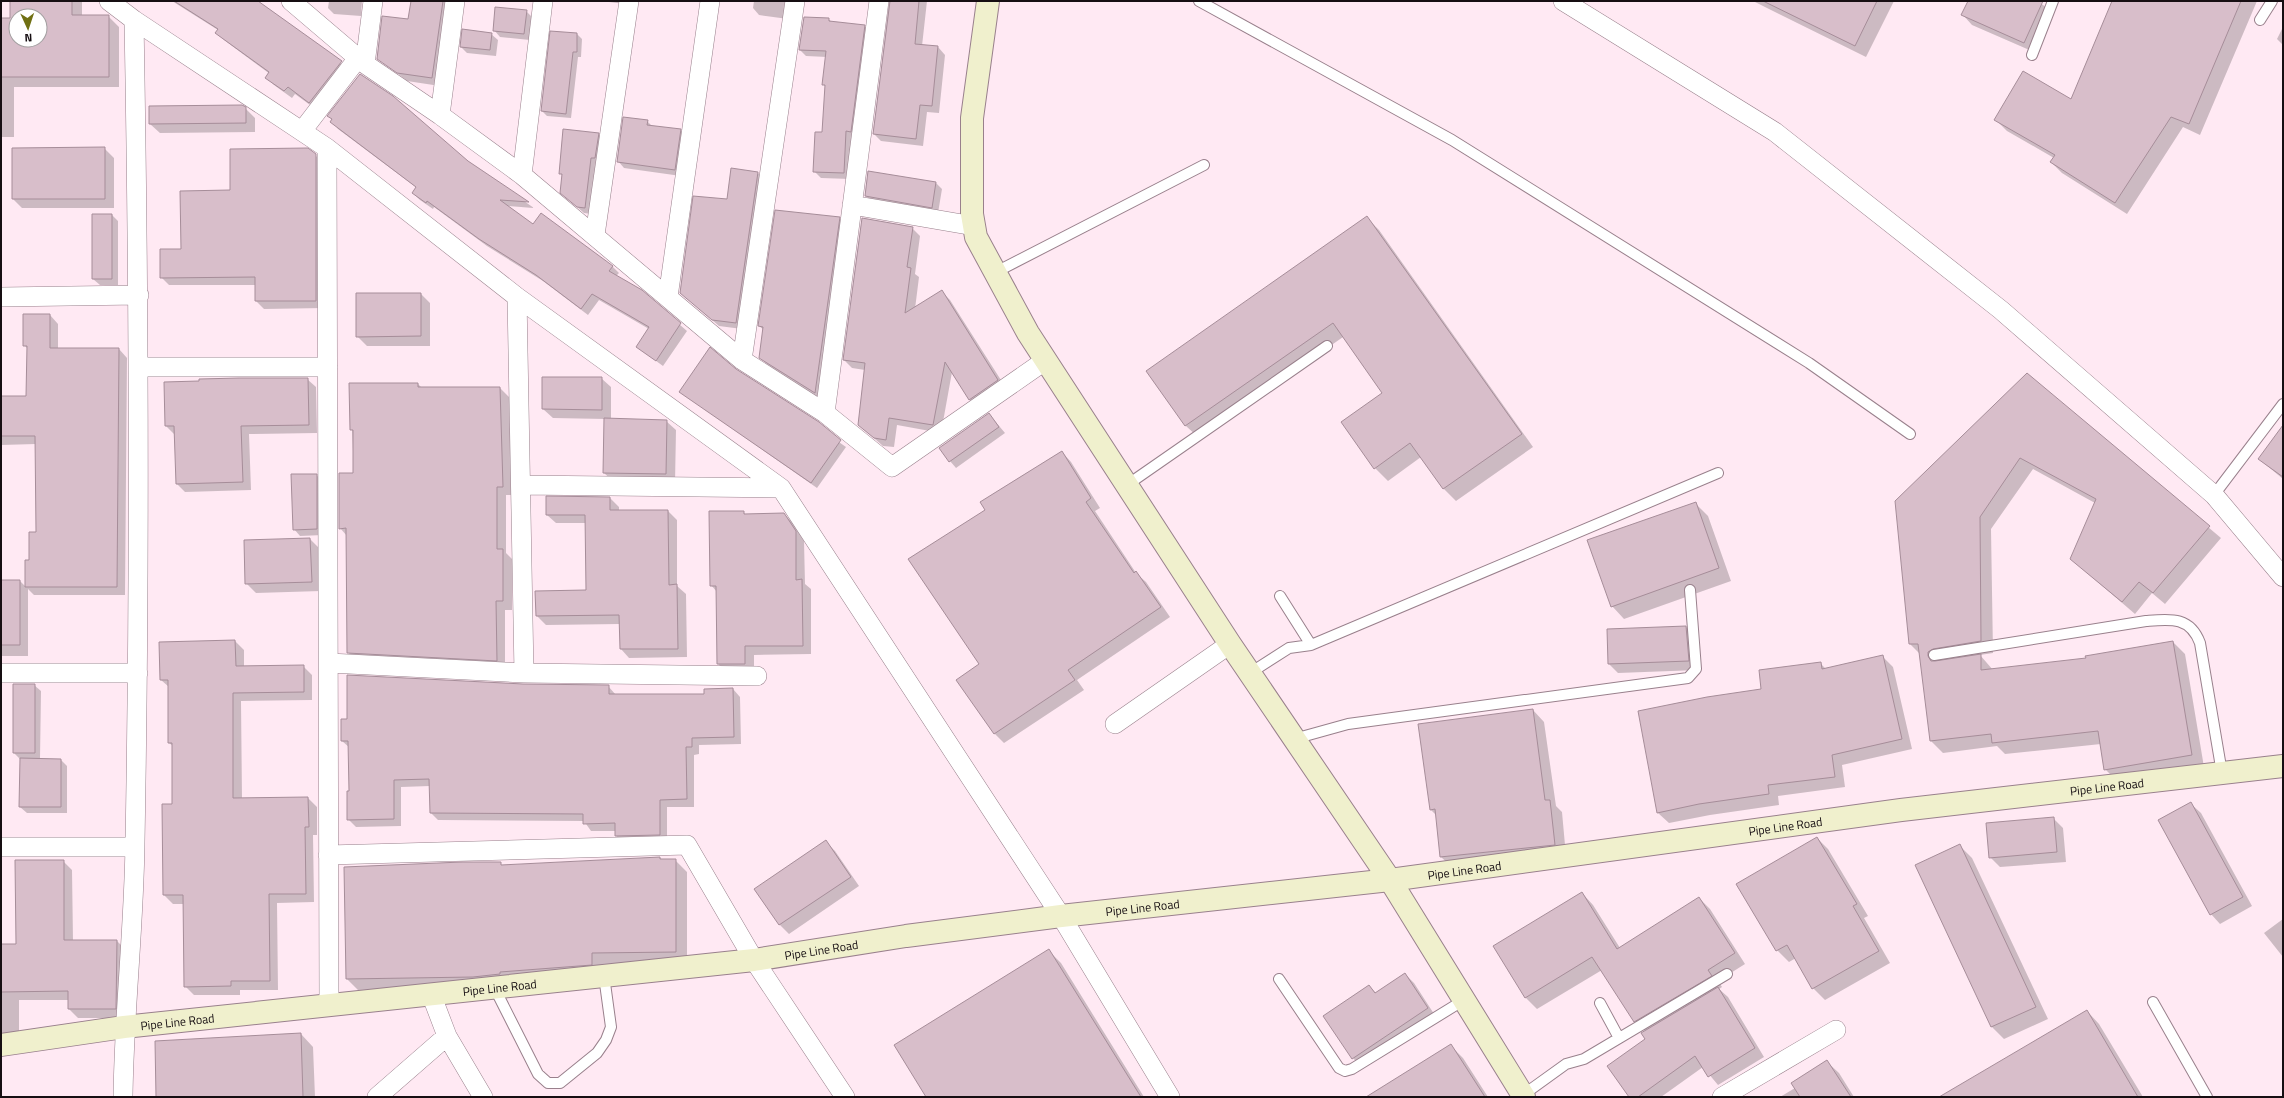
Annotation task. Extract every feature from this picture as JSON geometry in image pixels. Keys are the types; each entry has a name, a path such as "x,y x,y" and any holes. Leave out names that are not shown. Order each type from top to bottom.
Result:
{"street":[{"path":"109,1 134,20 327,148 518,297 781,488 1061,916 1170,1097"},
{"path":"291,1 362,61 440,115 522,175 742,360 825,413 892,467 1046,360"},
{"path":"302,131 362,61 373,1"},
{"path":"440,115 456,1"},
{"path":"522,175 543,1"},
{"path":"595,235 629,1"},
{"path":"668,297 710,1"},
{"path":"742,360 794,1"},
{"path":"825,413 879,1"},
{"path":"988,1 972,118 971,172 976,237 994,273 1028,333 1230,644 1390,880 1523,1096"},
{"path":"1563,1 1775,132 2001,310 2214,495 2283,577"},
{"path":"123,1097 124,1027 135,847 138,673 139,295 134,20"},
{"path":"327,148 329,1005"},
{"path":"852,205 974,226"},
{"path":"1,297 139,295"},
{"path":"518,297 524,673"},
{"path":"139,367 328,367"},
{"path":"522,485 781,488"},
{"path":"1115,724 1230,644"},
{"path":"329,663 524,673 757,676"},
{"path":"1,673 138,673"},
{"name":"Pipe Line Road","path":"1,1045 124,1027 754,960 906,936 1061,916 1390,880 1894,811 2283,766"},
{"path":"328,855 687,845 754,960 845,1097"},
{"path":"1,847 135,847"},
{"path":"431,994 447,1036 483,1097"},
{"path":"1722,1097 1836,1030"},
{"path":"377,1097 447,1036"}],"lane":[{"path":"1199,1 1452,140 1809,363 1910,434"},
{"path":"2032,55 2053,1"},
{"path":"2260,20 2272,1"},
{"path":"994,273 1204,165"},
{"path":"1127,485 1327,346"},
{"path":"2214,495 2283,404"},
{"path":"1250,673 1289,648 1311,645 1718,473"},
{"path":"1294,739 1348,724 1688,678 1696,669 1690,590"},
{"path":"1280,596 1311,645"},
{"path":"1934,655 2146,621 2170,619 2185,623 2196,632 2200,643 2222,773"},
{"path":"1523,1096 1566,1064 1584,1059 1727,974"},
{"path":"494,987 538,1074 548,1084 560,1083 597,1053 606,1040 611,1027 604,976"},
{"path":"1278,980 1339,1068 1345,1071 1352,1069 1464,1000"},
{"path":"2153,1002 2207,1097"},
{"path":"1600,1003 1619,1038"}],"building":[{"path":"10,1 72,1 72,15 109,15 109,77 1,77 1,18 8,18 8,48 48,48 48,8 10,8"},
{"path":"174,1 258,1 342,61 309,103 288,87 284,91 265,78 269,72 215,33 218,29"},
{"path":"411,1 443,1 432,78 397,73 377,59 382,16 408,19"},
{"path":"890,1 919,1 915,44 938,46 932,106 920,105 916,139 873,134"},
{"path":"1763,1 1877,1 1855,46"},
{"path":"1968,1 2043,1 2024,43 1961,15"},
{"path":"2112,1 2241,1 2189,124 2171,117 2115,203 2050,162 2055,155 1994,120 2023,71 2071,99"},
{"path":"495,7 527,10 524,34 493,31"},
{"path":"804,17 829,18 829,21 865,25 851,132 846,131 844,173 813,172 815,132 822,132 825,85 822,85 826,51 799,50"},
{"path":"462,29 492,33 490,50 460,47"},
{"path":"550,31 577,33 577,52 573,52 566,114 541,111"},
{"path":"360,74 393,96 468,161 529,202 500,200 533,224 541,213 613,266 609,271 642,290 681,323 656,361 636,347 649,327 592,294 581,309 536,275 479,239 427,201 426,203 412,193 416,187 330,122 332,119 327,116"},
{"path":"242,105 246,107 246,123 149,124 149,106"},
{"path":"623,117 648,120 647,125 681,129 675,170 617,162"},
{"path":"563,129 599,133 595,158 591,158 585,208 577,207 560,193 562,174 559,174"},
{"path":"105,147 105,199 12,199 12,148"},
{"path":"308,148 316,154 316,301 255,301 255,277 160,278 160,249 181,249 180,191 230,190 230,149"},
{"path":"731,168 758,172 736,323 712,320 680,293 693,196 727,199"},
{"path":"868,171 936,182 932,208 865,196"},
{"path":"775,210 840,217 815,393 759,358 763,327 758,326"},
{"path":"92,214 112,214 112,279 92,279"},
{"path":"1367,216 1522,434 1443,489 1410,443 1374,469 1341,422 1382,393 1333,323 1185,426 1146,371"},
{"path":"862,218 913,227 907,267 911,268 905,313 942,290 998,380 969,400 945,362 933,425 889,418 886,440 874,438 858,425 865,363 843,360"},
{"path":"356,293 421,293 421,336 356,337"},
{"path":"23,314 50,314 50,348 119,348 117,587 25,587 25,560 29,560 29,532 36,532 35,436 1,436 1,396 26,396 27,346 23,346"},
{"path":"710,347 736,369 819,422 841,440 811,483 679,392"},
{"path":"2027,373 2210,526 2153,593 2139,582 2122,602 2070,559 2096,499 2020,458 1980,517 1981,641 1933,649 1928,652 1928,656 1931,661 1935,661 1981,654 1981,670 2086,658 2085,656 2173,641 2192,755 2104,770 2098,731 1992,743 1991,734 1930,741 1918,644 1909,644 1895,501"},
{"path":"542,377 602,377 602,410 542,409"},
{"path":"239,378 308,378 309,425 241,426 243,482 176,484 174,426 165,426 164,382"},
{"path":"349,383 418,383 418,387 500,387 503,487 497,487 497,549 503,549 503,601 496,601 497,661 347,653 346,528 339,529 339,473 353,473 353,430 350,430"},
{"path":"989,413 999,427 949,462 939,448"},
{"path":"604,418 667,420 666,474 603,473"},
{"path":"2283,425 2283,477 2258,459"},
{"path":"1062,451 1091,498 1086,502 1134,573 1136,571 1161,607 1068,670 1075,680 994,734 956,680 979,664 908,559 985,510 980,502"},
{"path":"291,474 317,474 317,529 293,530"},
{"path":"546,496 610,497 610,510 668,510 669,585 677,584 678,649 620,649 619,615 536,616 535,591 586,590 585,515 546,515"},
{"path":"1696,502 1719,568 1611,607 1587,540"},
{"path":"709,511 744,511 744,514 784,513 796,531 796,580 802,579 803,646 745,646 745,664 717,664 716,586 710,586"},
{"path":"310,538 312,582 245,584 244,540"},
{"path":"1,580 20,580 20,645 1,645"},
{"path":"1686,626 1689,661 1608,664 1607,629"},
{"path":"235,640 236,666 304,665 304,692 233,693 233,798 308,797 309,827 305,827 306,894 269,894 270,981 231,981 231,986 184,987 183,895 163,895 162,804 172,804 172,743 168,743 168,680 160,680 159,642"},
{"path":"1883,655 1902,739 1832,755 1835,777 1768,785 1769,794 1699,804 1657,813 1638,711 1707,697 1761,689 1759,670 1821,662 1822,669"},
{"path":"347,675 523,684 609,685 609,694 704,694 704,689 733,688 734,737 692,738 692,747 686,747 687,799 660,800 660,835 615,836 615,823 583,824 583,814 430,813 429,779 394,780 394,819 347,820 347,791 349,791 348,741 341,741 341,719 347,719"},
{"path":"13,684 35,684 35,753 13,753"},
{"path":"1533,709 1545,800 1550,800 1555,845 1440,857 1435,809 1430,810 1418,724"},
{"path":"20,758 61,759 61,807 19,807"},
{"path":"2191,802 2243,897 2210,915 2158,820"},
{"path":"2054,817 2057,852 1989,858 1986,823"},
{"path":"1817,837 1857,904 1853,906 1879,951 1812,989 1787,945 1776,951 1736,884"},
{"path":"826,840 851,877 779,925 754,889"},
{"path":"1960,844 2036,1007 1991,1027 1915,865"},
{"path":"660,857 660,859 676,859 676,952 592,953 592,965 500,972 500,974 473,977 346,979 344,867 462,862 501,862 501,865"},
{"path":"15,860 64,860 64,940 117,940 116,1009 68,1009 68,991 1,992 1,944 16,944"},
{"path":"1582,892 1617,949 1699,897 1735,953 1708,970 1712,976 1634,1022 1592,957 1525,998 1493,946"},
{"path":"1049,949 1141,1097 926,1097 894,1045"},
{"path":"1405,973 1428,1008 1352,1059 1323,1016 1369,985 1375,993"},
{"path":"1718,987 1755,1048 1708,1077 1695,1056 1638,1097 1629,1097 1607,1066 1645,1039 1641,1033"},
{"path":"2087,1010 2138,1097 1939,1097"},
{"path":"301,1033 303,1097 156,1097 155,1041"},
{"path":"1451,1044 1485,1097 1366,1097"},
{"path":"1827,1060 1851,1097 1800,1097 1791,1083"}]}
